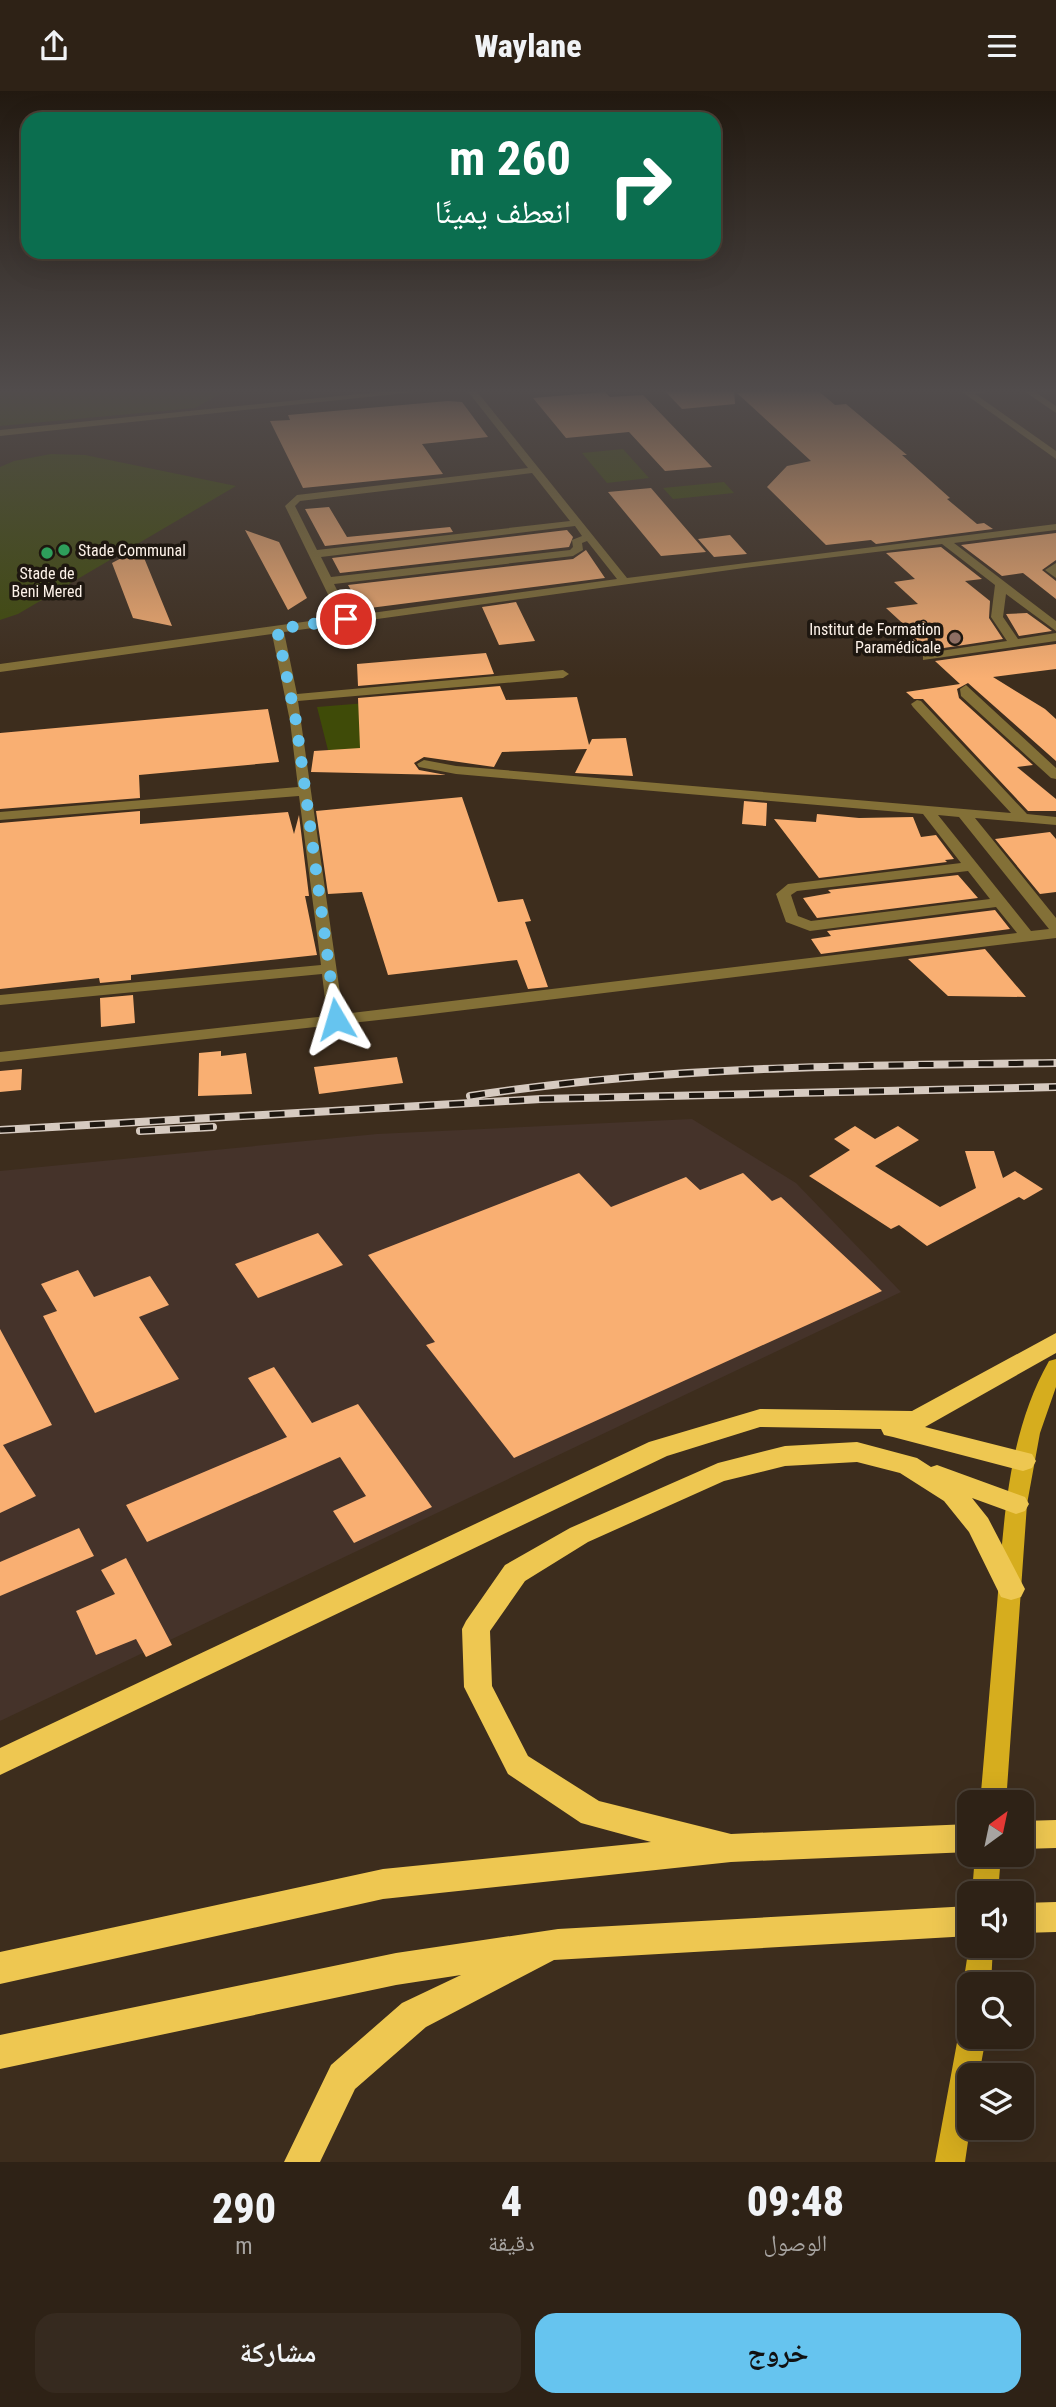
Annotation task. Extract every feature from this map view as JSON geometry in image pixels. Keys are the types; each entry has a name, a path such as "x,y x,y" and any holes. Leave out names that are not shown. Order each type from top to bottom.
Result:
{"highway":[{"path":"0,1762 657,1449 760,1418 916,1420 1056,1342"},
{"path":"859,1419 1023,1461"},
{"path":"731,1848 592,1813 518,1765 478,1687 476,1629 514,1573 579,1535 718,1473 785,1456 857,1452 908,1465 1016,1504"},
{"path":"908,1465 953,1494 979,1525 1011,1589"},
{"path":"1034,1835 1056,1834"},
{"path":"0,1968 383,1884 731,1848 957,1838"},
{"path":"1034,1918 1056,1917"},
{"path":"0,2052 396,1969 558,1944 957,1922"},
{"path":"302,2162 343,2077 414,2015 558,1944"}],"main road":[{"path":"994,1790 1016,1504 1023,1461 1043,1389 1056,1366"},
{"path":"950,2162 971,2049"}],"street":[{"path":"346,619 290,506 297,498 316,493 386,486"},
{"path":"547,486 624,582"},
{"path":"315,554 577,523"},
{"path":"0,668 346,619 1056,527"},
{"path":"1042,529 1056,539"},
{"path":"328,581 573,553 579,548 576,542 588,537"},
{"path":"946,542 1056,627"},
{"path":"1056,566 1051,570 1056,575"},
{"path":"1001,584 997,617 1014,644"},
{"path":"277,629 306,791 336,1019"},
{"path":"927,657 1056,637"},
{"path":"291,698 563,674"},
{"path":"966,689 965,693 1056,775"},
{"path":"917,704 1023,818"},
{"path":"424,764 456,770 1056,821"},
{"path":"0,815 306,791"},
{"path":"927,810 1027,936"},
{"path":"0,1057 1056,931 963,813"},
{"path":"971,866 793,887 783,894 791,919 810,926 1000,902"},
{"path":"0,1000 330,969"}],"shaded area":[{"path":"692,1119 796,1183 901,1292 0,1721 0,1171 377,1134"}],"green space":[{"name":"Stade de Beni Mered","path":"0,486 236,486 18,614 0,620"},
{"path":"727,486 734,493 673,499 663,488"},
{"path":"415,699 433,748 330,758 317,707"}],"building":[{"path":"936,486 950,498 947,499 977,524 984,523 993,529 876,544 871,540 826,545 767,487"},
{"path":"651,488 706,552 661,556 608,492"},
{"path":"329,507 347,537 450,527 453,532 325,546 305,509"},
{"path":"245,530 279,542 307,598 288,610"},
{"path":"567,530 573,537 569,547 340,573 332,558"},
{"path":"1056,533 1056,560 1042,570 1056,581 1056,599 1023,573 1002,576 961,545"},
{"path":"730,535 747,554 714,557 698,539"},
{"path":"941,547 982,579 965,581 990,601 989,618 1003,639 924,651 904,632 911,631 886,608 918,604 894,582 915,579 886,553"},
{"path":"140,548 172,626 133,618 112,563"},
{"path":"586,550 605,578 362,609 348,585 573,559"},
{"path":"516,602 535,641 499,645 482,607"},
{"path":"1027,613 1052,631 1019,636 1006,614"},
{"path":"1056,644 1056,669 993,677 1045,709 1056,719 1056,761 968,683 957,689 959,698 1033,765 1017,767 1056,799 1056,811 1028,811 923,699 914,699 906,692 960,684 935,661"},
{"path":"486,653 494,674 358,686 357,664"},
{"path":"500,686 506,700 577,697 589,745 592,739 626,738 633,776 575,773 587,749 502,752 494,767 424,757 414,763 419,770 446,775 311,772 314,751 360,748 358,698"},
{"path":"268,709 279,762 139,775 140,798 0,809 0,733"},
{"path":"462,797 498,902 523,899 531,921 525,922 548,987 528,989 517,960 388,975 362,892 328,894 316,811"},
{"path":"744,801 767,803 766,826 742,824"},
{"path":"140,811 140,824 288,812 294,834 299,815 309,896 305,896 317,955 131,975 131,980 100,983 99,978 0,989 0,823"},
{"path":"817,814 859,818 913,817 921,837 936,835 954,859 819,878 774,819 816,822"},
{"path":"1050,832 1056,839 1056,892 1040,894 995,839"},
{"path":"958,875 978,898 817,918 803,898 831,893 828,890"},
{"path":"995,910 1010,929 821,954 811,939 831,936 827,931"},
{"path":"985,949 1026,997 948,996 908,959"},
{"path":"133,995 135,1023 101,1027 100,998"},
{"path":"221,1051 221,1056 246,1053 252,1094 198,1096 199,1053"},
{"path":"397,1057 403,1083 319,1094 314,1067"},
{"path":"22,1069 21,1090 0,1092 0,1071"},
{"path":"855,1126 875,1139 898,1126 919,1140 875,1166 940,1207 976,1188 965,1151 994,1151 1003,1178 1015,1171 1043,1189 1024,1200 1019,1197 927,1246 899,1225 891,1229 809,1176 850,1150 834,1139"},
{"path":"579,1173 611,1207 686,1177 700,1190 743,1173 772,1201 781,1197 882,1291 514,1458 426,1345 435,1342 368,1255"},
{"path":"318,1233 343,1265 258,1298 235,1264"},
{"path":"78,1270 94,1297 150,1276 169,1305 139,1317 179,1379 95,1413 43,1316 57,1311 41,1284"},
{"path":"0,1329 52,1425 3,1445 36,1496 0,1513"},
{"path":"274,1367 312,1423 358,1404 432,1507 354,1543 333,1511 366,1496 340,1457 147,1542 126,1505 287,1437 248,1378"},
{"path":"79,1528 94,1556 0,1596 0,1562"},
{"path":"126,1558 172,1645 146,1657 136,1639 96,1655 76,1611 115,1594 101,1570"}],"railway":[{"path":"470,1096 616,1078 689,1073 836,1066 1056,1063"},
{"path":"0,1130 541,1099 1056,1087"},
{"path":"140,1131 213,1127"}],"place":[{"name":"Stade Communal","path":"64,550"},
{"name":"Stade de Beni Mered","path":"47,553"},
{"name":"Institut de Formation Paramédicale","path":"955,638"}],"route":[{"path":"336,1019 296,721 277,629 346,619"}]}
